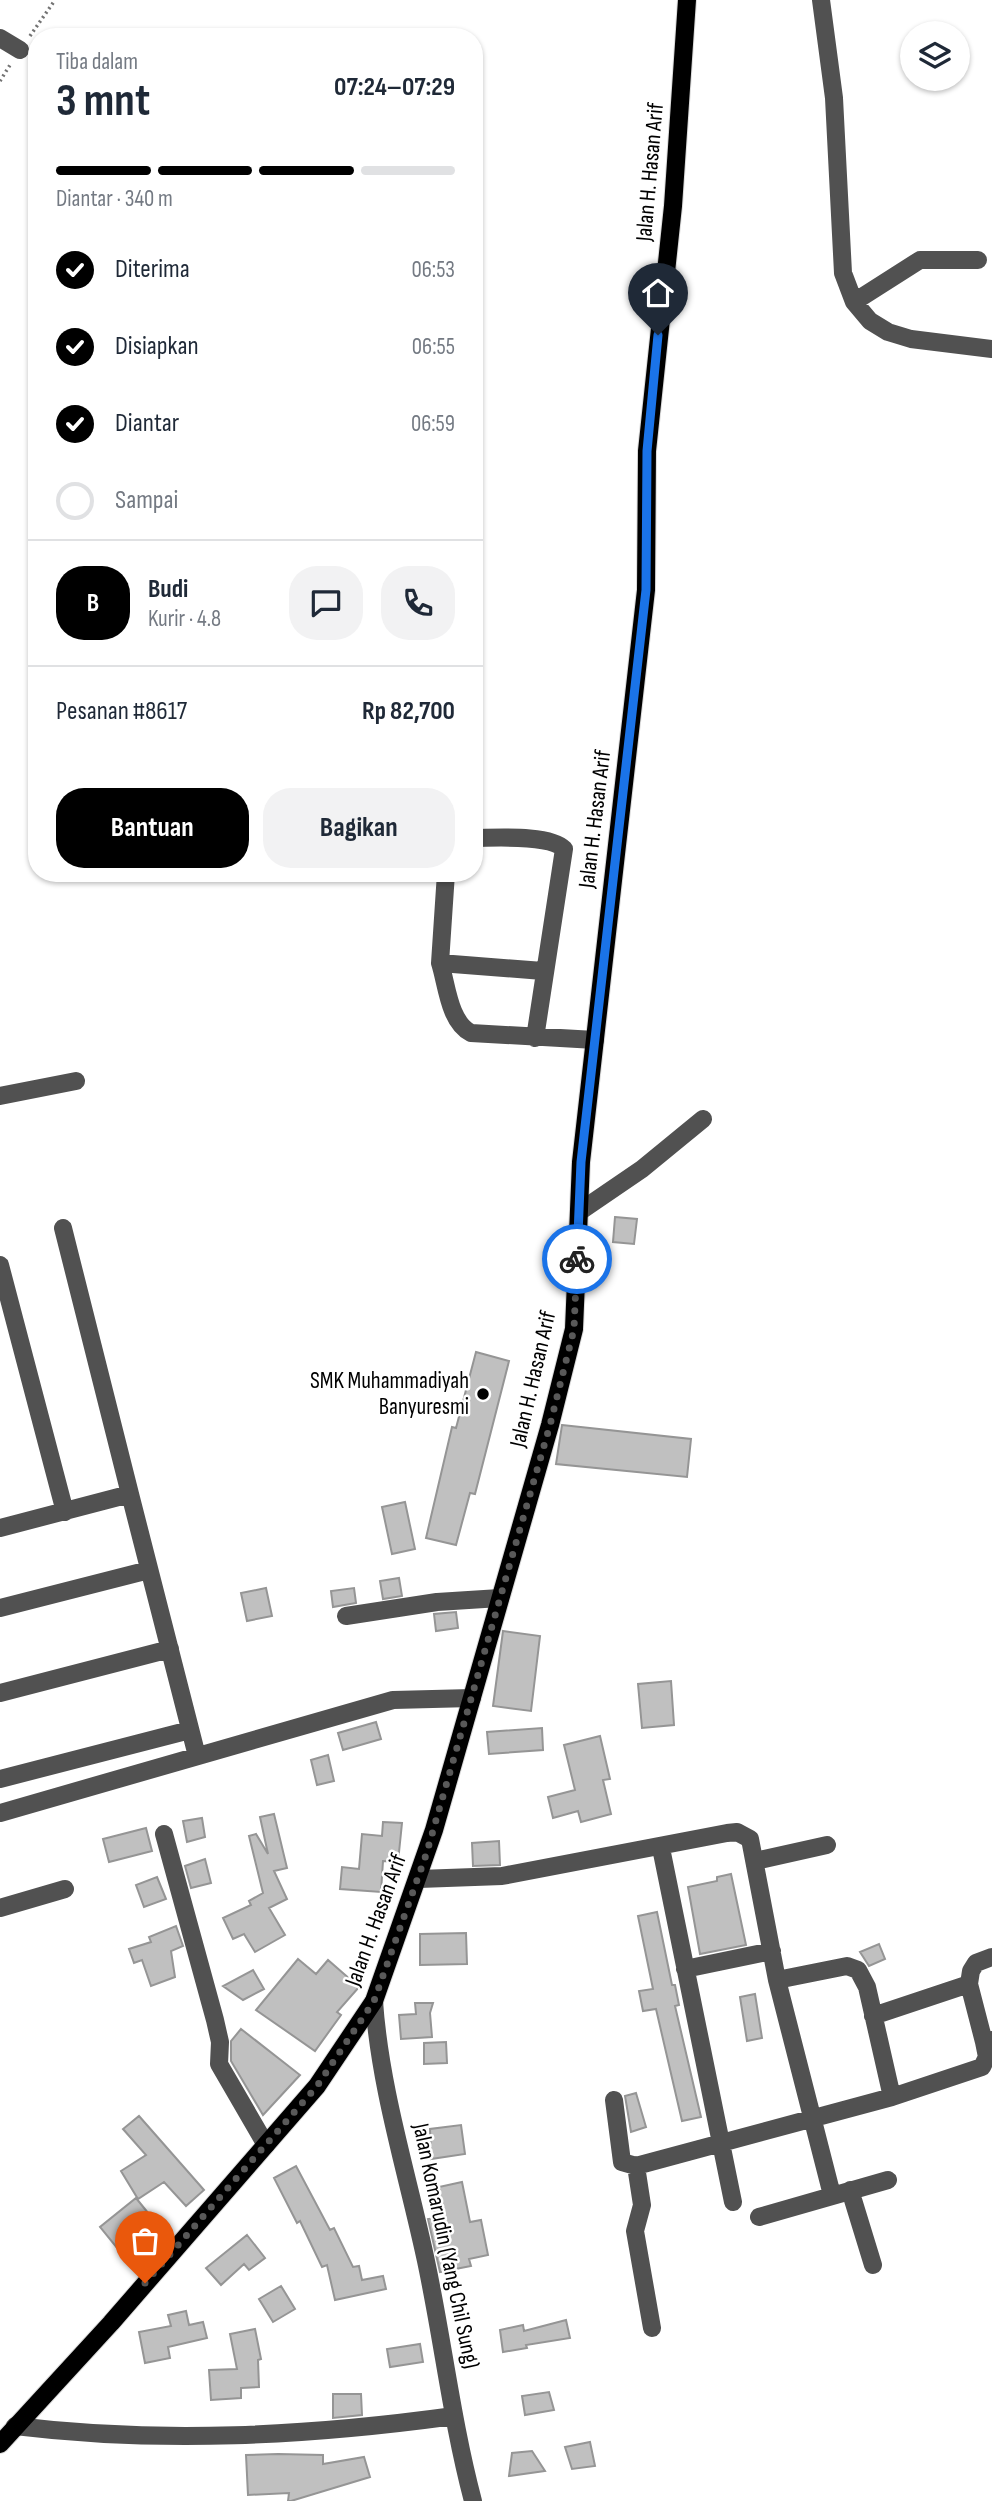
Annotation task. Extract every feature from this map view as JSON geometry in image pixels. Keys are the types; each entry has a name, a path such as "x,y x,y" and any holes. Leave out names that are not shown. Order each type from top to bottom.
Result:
{"main road":[{"name":"Jalan H. Hasan Arif","path":"0,2444 111,2323 317,2086 374,2001 419,1879 472,1698 574,1329 581,1162 646,590 647,451 673,206 687,0"}],"street":[{"path":"821,0 834,98 843,273 861,297 870,321 888,332 911,339 992,349"},
{"path":"861,297 920,260 978,260"},
{"path":"483,838 529,839 556,843 564,849 535,1038"},
{"path":"445,882 440,962 456,1017 462,1028 471,1033 595,1040"},
{"path":"440,962 544,971"},
{"path":"0,1096 76,1081"},
{"path":"579,1212 642,1169 703,1119"},
{"path":"63,1228 197,1756"},
{"path":"0,1265 65,1512"},
{"path":"0,1528 130,1494"},
{"path":"0,1608 149,1570"},
{"path":"346,1616 438,1602 500,1598"},
{"path":"0,1693 170,1648"},
{"path":"0,1813 393,1700 472,1698"},
{"path":"0,1779 190,1730"},
{"path":"419,1879 502,1875 737,1832 750,1839 778,1980 832,2195"},
{"path":"164,1834 215,2020 220,2042 219,2064 266,2144"},
{"path":"755,1861 827,1845"},
{"path":"661,1847 733,2202"},
{"path":"0,1908 65,1889"},
{"path":"685,1969 772,1951"},
{"path":"614,2099 622,2162 636,2166 812,2116 892,2097 982,2067 987,2057 988,2041 970,1984 971,1970 976,1963 992,1957"},
{"path":"778,1980 853,1966 863,1978 892,2097"},
{"path":"873,2016 970,1984"},
{"name":"Jalan Komarudin (Yang Chil Sung)","path":"374,2001 377,2046 427,2263 454,2416 473,2501"},
{"path":"636,2166 642,2205 635,2231 652,2328"},
{"path":"759,2217 888,2180"},
{"path":"850,2190 873,2265"},
{"path":"15,2426 193,2438 354,2430 454,2416"}],"building":[{"path":"615,1217 637,1219 634,1244 613,1242"},
{"name":"SMK Muhammadiyah Banyuresmi","path":"476,1352 509,1361 475,1494 470,1493 456,1545 426,1538 452,1427 456,1428"},
{"path":"562,1425 691,1439 687,1477 556,1464"},
{"path":"405,1502 415,1549 392,1554 382,1507"},
{"path":"399,1578 402,1596 383,1599 380,1581"},
{"path":"266,1588 272,1616 247,1621 241,1593"},
{"path":"354,1588 356,1603 333,1607 331,1591"},
{"path":"456,1612 458,1628 436,1631 434,1614"},
{"path":"503,1631 540,1636 531,1711 493,1706"},
{"path":"671,1681 674,1725 642,1728 638,1684"},
{"path":"376,1722 381,1739 343,1750 338,1733"},
{"path":"542,1728 543,1750 489,1754 487,1732"},
{"path":"600,1736 610,1779 603,1780 611,1814 581,1822 578,1811 553,1818 548,1797 575,1790 564,1745"},
{"path":"328,1755 334,1781 317,1785 311,1760"},
{"path":"274,1814 287,1868 274,1871 287,1899 269,1908 285,1935 255,1952 244,1934 233,1939 223,1918 251,1905 249,1901 263,1893 249,1836 256,1834 268,1854 260,1817"},
{"path":"202,1818 205,1837 187,1842 183,1821"},
{"path":"383,1822 402,1823 398,1862 383,1861 381,1892 340,1889 342,1867 359,1869 362,1834 382,1836"},
{"path":"146,1828 152,1851 109,1862 103,1839"},
{"path":"499,1841 500,1865 473,1866 472,1843"},
{"path":"205,1859 211,1883 191,1888 185,1866"},
{"path":"731,1874 746,1945 700,1954 688,1887 717,1881 717,1877"},
{"path":"157,1877 166,1899 144,1907 136,1885"},
{"path":"657,1912 672,1985 675,1985 679,2005 675,2006 701,2117 682,2121 656,2009 643,2011 639,1991 653,1989 638,1916"},
{"path":"176,1926 183,1946 171,1951 175,1977 151,1986 142,1960 134,1963 129,1949 151,1942 149,1937"},
{"path":"466,1933 467,1964 420,1965 420,1934"},
{"path":"879,1944 885,1959 869,1966 860,1952"},
{"path":"298,1959 316,1974 328,1960 359,1987 337,2012 341,2015 315,2051 256,2010"},
{"path":"253,1970 264,1989 243,2000 223,1986"},
{"path":"755,1994 762,2038 747,2041 740,1997"},
{"path":"415,2003 433,2003 430,2013 432,2037 401,2039 399,2015 416,2014"},
{"path":"241,2029 300,2075 263,2115 231,2061 231,2041"},
{"path":"446,2042 447,2063 424,2064 424,2043"},
{"path":"636,2093 646,2127 631,2132 625,2096"},
{"path":"139,2116 204,2190 186,2206 164,2182 138,2199 121,2171 146,2155 123,2129"},
{"path":"461,2125 465,2154 431,2159 430,2129"},
{"path":"296,2166 330,2230 334,2228 353,2267 359,2266 362,2280 383,2276 386,2289 335,2300 327,2265 322,2267 300,2221 297,2223 274,2178"},
{"path":"462,2182 470,2222 481,2220 488,2255 469,2259 471,2266 440,2272 428,2219 436,2218 431,2196 440,2194 439,2187"},
{"path":"136,2198 169,2239 135,2270 100,2227"},
{"path":"247,2235 265,2258 249,2270 244,2264 221,2285 206,2268"},
{"path":"281,2286 295,2309 273,2322 259,2299"},
{"path":"186,2311 189,2325 203,2322 207,2338 168,2347 170,2358 145,2363 139,2332 171,2326 168,2315"},
{"path":"566,2320 570,2338 526,2345 527,2348 503,2352 500,2330 523,2325 524,2331"},
{"path":"255,2329 261,2359 258,2360 259,2387 241,2388 241,2398 211,2400 209,2370 237,2369 230,2334"},
{"path":"420,2344 423,2362 390,2367 387,2349"},
{"path":"549,2392 554,2410 525,2415 522,2396"},
{"path":"333,2394 361,2394 362,2415 333,2418"},
{"path":"590,2442 595,2466 572,2469 565,2447"},
{"path":"532,2451 545,2471 509,2476 512,2453"},
{"path":"246,2455 323,2455 323,2464 364,2457 370,2477 291,2501 288,2501 289,2493 248,2495"}],"way so far":[{"path":"145,2283 317,2086 374,2001 419,1879 550,1425 574,1329 577,1259"}],"place":[{"name":"SMK Muhammadiyah Banyuresmi","path":"483,1394"}],"route":[{"path":"577,1259 581,1162 646,590 647,451 658,335"}]}
